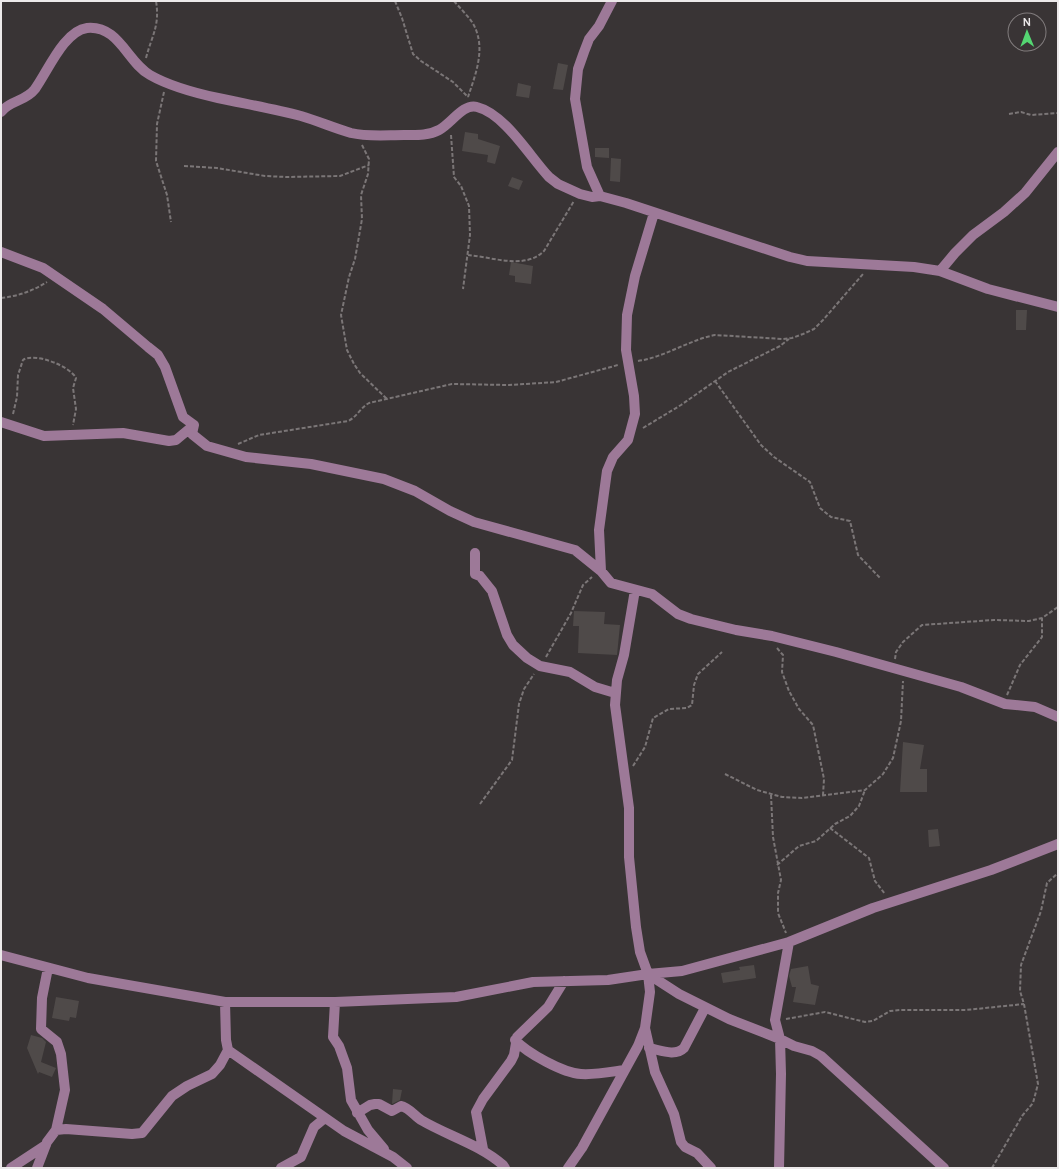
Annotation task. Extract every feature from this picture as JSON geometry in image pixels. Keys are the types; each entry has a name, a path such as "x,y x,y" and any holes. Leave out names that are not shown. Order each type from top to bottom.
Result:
{"street":[{"path":"600,196 587,166 575,99 578,69 584,52 589,39 599,26 612,1"},
{"path":"1,112 5,107 28,97 62,46 78,30 94,28 104,31 115,38 129,53 139,68 144,71 167,83 208,96 302,116 352,133 378,135 422,134 438,131 449,124 463,110 475,106 497,119 549,178 558,184 580,194 592,197 600,196 722,236 807,261 940,271 982,287 1058,307"},
{"path":"940,271 955,252 973,235 1025,194 1058,152"},
{"path":"601,571 599,530 607,471 613,457 628,440 635,409 626,350 627,315 635,276 654,213"},
{"path":"1,252 33,263 57,276 103,309 158,356 165,367 183,418 194,425"},
{"path":"1,422 44,436 123,433 169,441 176,440 194,425"},
{"path":"194,425 192,434 207,446 255,459 311,464 384,479 415,491 450,511 474,522 575,550 601,571 611,583 652,594 678,614 691,619 736,630 772,636 892,668 961,687 1005,704 1035,707 1058,717"},
{"path":"475,553 475,574 480,576 492,591 507,635 513,645 527,658 540,666 563,669 595,687 615,693"},
{"path":"568,1168 578,1153 638,1046 645,1028 650,992 648,974 640,952 636,927 629,857 629,808 623,774 615,693 624,655 635,590"},
{"path":"1,955 88,978 225,1002 334,1002 456,997 533,982 608,980 682,971 789,942 897,900 991,870 1058,844"},
{"path":"779,1168 781,1113 780,1039 775,1020 789,942"},
{"path":"37,1168 46,1145 56,1130 64,1086 59,1046 52,1037 41,1029 42,998 48,968"},
{"path":"648,974 705,1008 757,1032 780,1039 794,1046 812,1050 821,1056 944,1168"},
{"path":"483,1149 476,1112 483,1099 511,1061 516,1040 520,1033 548,1006 564,981"},
{"path":"56,1130 66,1129 125,1134 142,1133 172,1096 178,1091 212,1074 220,1065 228,1050 226,1040 225,1002"},
{"path":"334,1002 333,1037 339,1046 347,1068 350,1095 357,1112 377,1142 408,1168"},
{"path":"649,1048 680,1052 684,1048 705,1008"},
{"path":"645,1028 660,1086 674,1114 681,1142 685,1147 697,1153 711,1168"},
{"path":"516,1040 521,1046 544,1060 576,1074 593,1074 624,1070"},
{"path":"228,1050 325,1118 361,1140 394,1157"},
{"path":"357,1112 370,1105 379,1104 392,1111 402,1106 439,1130 483,1149 505,1168"},
{"path":"281,1168 301,1157 314,1127 325,1118"},
{"path":"11,1168 46,1145"},
{"path":"578,1153 579,1168"}],"path":[{"path":"144,71 146,57 158,20 156,1"},
{"path":"394,1 402,18 412,54 453,82 475,106"},
{"path":"454,1 472,22 480,46 479,56 468,97"},
{"path":"167,83 157,124 156,161 168,195 171,222"},
{"path":"1010,114 1021,112 1035,115 1058,113"},
{"path":"449,124 453,152 452,167 454,177 461,186 469,206 468,255 463,289"},
{"path":"352,133 368,155 369,165 368,174 361,195 362,219 355,259 349,277 341,315 347,350 354,364 360,373 388,400"},
{"path":"184,166 217,168 265,176 334,176 346,174 369,165"},
{"path":"468,255 521,261 538,257 544,250 571,205 580,194"},
{"path":"628,440 740,365 780,346 790,338 814,329 862,276 875,265"},
{"path":"1,298 30,292 57,276"},
{"path":"224,451 259,435 348,421 354,418 363,406 369,403 388,400 452,384 509,385 556,382 628,362 646,360 704,337 715,335 790,338"},
{"path":"14,426 12,417 17,397 20,366 23,360 30,358 56,363 64,366 74,374 76,382 73,393 77,403 72,424 78,435"},
{"path":"714,382 761,445 774,457 810,482 820,508 831,516 850,521 858,555 881,578"},
{"path":"480,804 512,760 522,696 569,617 583,585 601,571"},
{"path":"892,668 896,652 903,642 922,625 994,620 1029,621 1042,618 1058,607"},
{"path":"1005,704 1009,688 1020,665 1042,637 1042,618"},
{"path":"772,636 776,647 782,655 782,672 789,691 799,709 813,725 824,779 823,795"},
{"path":"623,774 640,757 653,718 664,710 673,708 687,708 692,705 694,685 698,674 722,652"},
{"path":"777,865 799,846 816,841 830,828 855,812 865,790 883,774 893,758 902,715 903,672"},
{"path":"725,774 770,795 802,798 865,790"},
{"path":"770,795 771,820 777,865 781,880 778,893 778,914 789,942"},
{"path":"830,828 869,858 875,881 882,892 897,900"},
{"path":"992,1168 1022,1116 1033,1103 1038,1084 1024,1004 1020,991 1021,965 1041,911 1047,883 1058,873"},
{"path":"775,1020 825,1012 866,1022 873,1021 890,1011 966,1010 1024,1004"}],"building":[{"path":"558,63 568,65 563,90 553,89"},
{"path":"518,83 531,86 529,98 516,96"},
{"path":"465,132 478,134 478,139 500,146 495,164 487,162 488,155 462,151"},
{"path":"595,148 609,148 609,158 595,157"},
{"path":"611,158 621,159 620,182 610,181"},
{"path":"512,177 523,181 519,190 508,186"},
{"path":"511,262 533,266 531,284 515,282 515,276 509,275"},
{"path":"1016,310 1027,310 1026,330 1016,330"},
{"path":"574,611 605,612 604,624 620,625 617,655 578,653 579,626 573,626"},
{"path":"903,742 924,745 920,769 927,769 927,792 900,792"},
{"path":"938,829 940,846 929,847 928,830"},
{"path":"754,965 756,978 723,983 721,973 740,970 739,967"},
{"path":"808,966 811,984 819,986 815,1005 793,1002 796,987 792,987 789,976 791,969"},
{"path":"56,997 79,1001 76,1018 70,1017 69,1021 52,1018"},
{"path":"31,1035 42,1038 46,1042 41,1062 56,1068 52,1077 39,1072 38,1074 27,1048"},
{"path":"393,1089 402,1090 400,1100 392,1104"}]}
